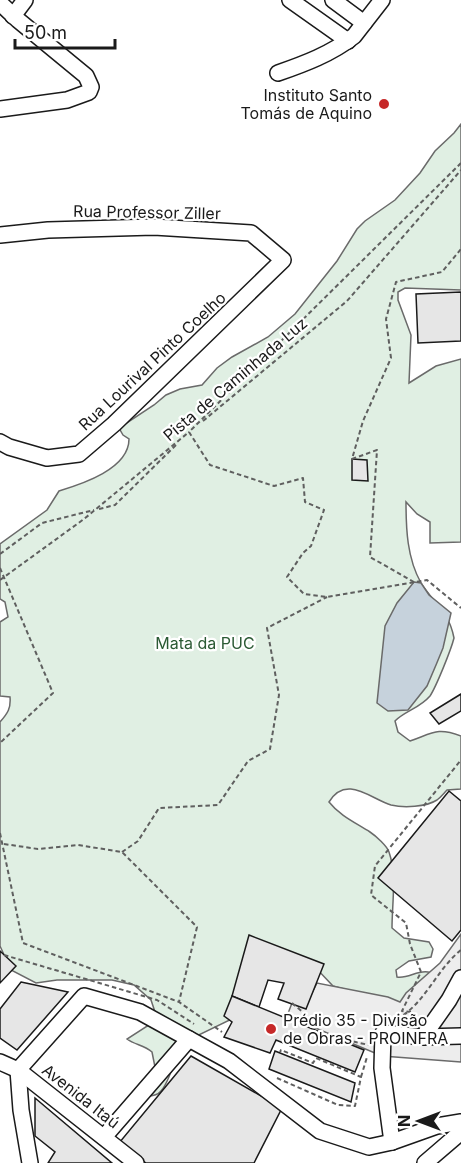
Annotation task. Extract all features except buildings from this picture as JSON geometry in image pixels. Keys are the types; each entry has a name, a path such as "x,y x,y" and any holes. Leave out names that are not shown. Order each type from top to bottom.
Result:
{"street":[{"path":"13,16 25,0"},
{"path":"290,0 348,41"},
{"path":"333,0 364,22"},
{"path":"278,73 313,60 348,41 382,0"},
{"path":"0,3 86,76 91,87 88,92 67,100 0,109"},
{"name":"Rua Professor Ziller","path":"0,235 48,230 154,227 251,233 283,261"},
{"name":"Rua Lourival Pinto Coelho","path":"0,442 9,447 47,458 79,454 114,424 283,261"},
{"path":"423,1037 449,1000 461,978"},
{"path":"30,1163 21,1110 18,1070 84,996 140,1012 229,1061 320,1131 369,1147 392,1142 437,1126 461,1122"},
{"path":"392,1142 382,1068 383,1033 423,1037 461,1036"},
{"path":"104,1137 189,1039"},
{"name":"Avenida Itaú","path":"0,1062 18,1070 136,1163"},
{"path":"425,1163 461,1132"}],"path":[{"path":"0,554 42,523 115,505 461,163"},
{"name":"Pista de Caminhada Luz","path":"0,580 84,519 347,301 461,170"},
{"path":"414,582 370,557 377,450 352,459 363,421 391,358 386,319 396,282 442,272 461,249"},
{"path":"189,432 210,465 274,486 303,478 306,502 324,510 311,546 303,553 287,577 304,594 327,597 427,580 461,608"},
{"path":"0,568 53,693 0,743"},
{"path":"122,852 138,841 159,808 218,805 248,761 270,748 279,694 267,628 327,597"},
{"path":"411,1012 402,1011 421,972 410,944 406,923 370,895 375,866 461,760"},
{"path":"0,833 23,943 179,1002 222,1032"},
{"path":"2,843 38,849 78,845 122,852 197,927 179,1002"},
{"path":"393,1021 411,1012 451,958 461,950"},
{"path":"292,1003 305,1014"},
{"path":"346,1040 371,1045"},
{"path":"280,1053 281,1050 313,1063 316,1058 361,1077"},
{"path":"338,1105 355,1106 368,1056"}],"green space":[{"name":"Mata da PUC","path":"461,124 461,290 405,288 398,292 398,300 411,335 409,383 436,366 461,359 461,542 430,543 430,522 417,514 406,502 407,533 416,573 449,621 454,638 430,696 422,704 395,721 398,732 410,741 440,732 461,736 461,789 447,790 432,802 415,806 391,805 351,789 336,794 329,802 343,815 375,836 388,850 393,880 392,928 404,938 429,942 433,949 431,957 409,961 396,970 397,977 424,972 443,978 409,1007 333,986 316,968 275,949 255,1003 242,1014 180,1044 164,1087 158,1093 147,1096 155,1067 152,1052 127,1039 152,1023 156,1015 151,1000 134,985 112,980 57,980 36,983 11,970 0,946 0,722 8,710 10,697 0,696 0,622 8,617 5,602 0,599 0,544 47,510 59,491 103,474 113,467 127,450 129,439 119,428 166,395 180,389 202,385 217,368 268,337 295,314 337,261 357,229 395,200 420,173 435,151"}],"shaded area":[{"path":"414,582 421,583 429,595 451,613 443,648 427,686 408,710 388,711 377,703 385,626 397,603"},
{"path":"461,934 461,1062 382,1056 287,1016 292,1003 306,1005 317,983 388,997 400,1002 406,993 440,963"}],"place":[{"name":"Instituto Santo Tomás de Aquino","path":"384,104"},
{"name":"Prédio 35 - Divisão de Obras - PROINFRA","path":"271,1029"}]}
